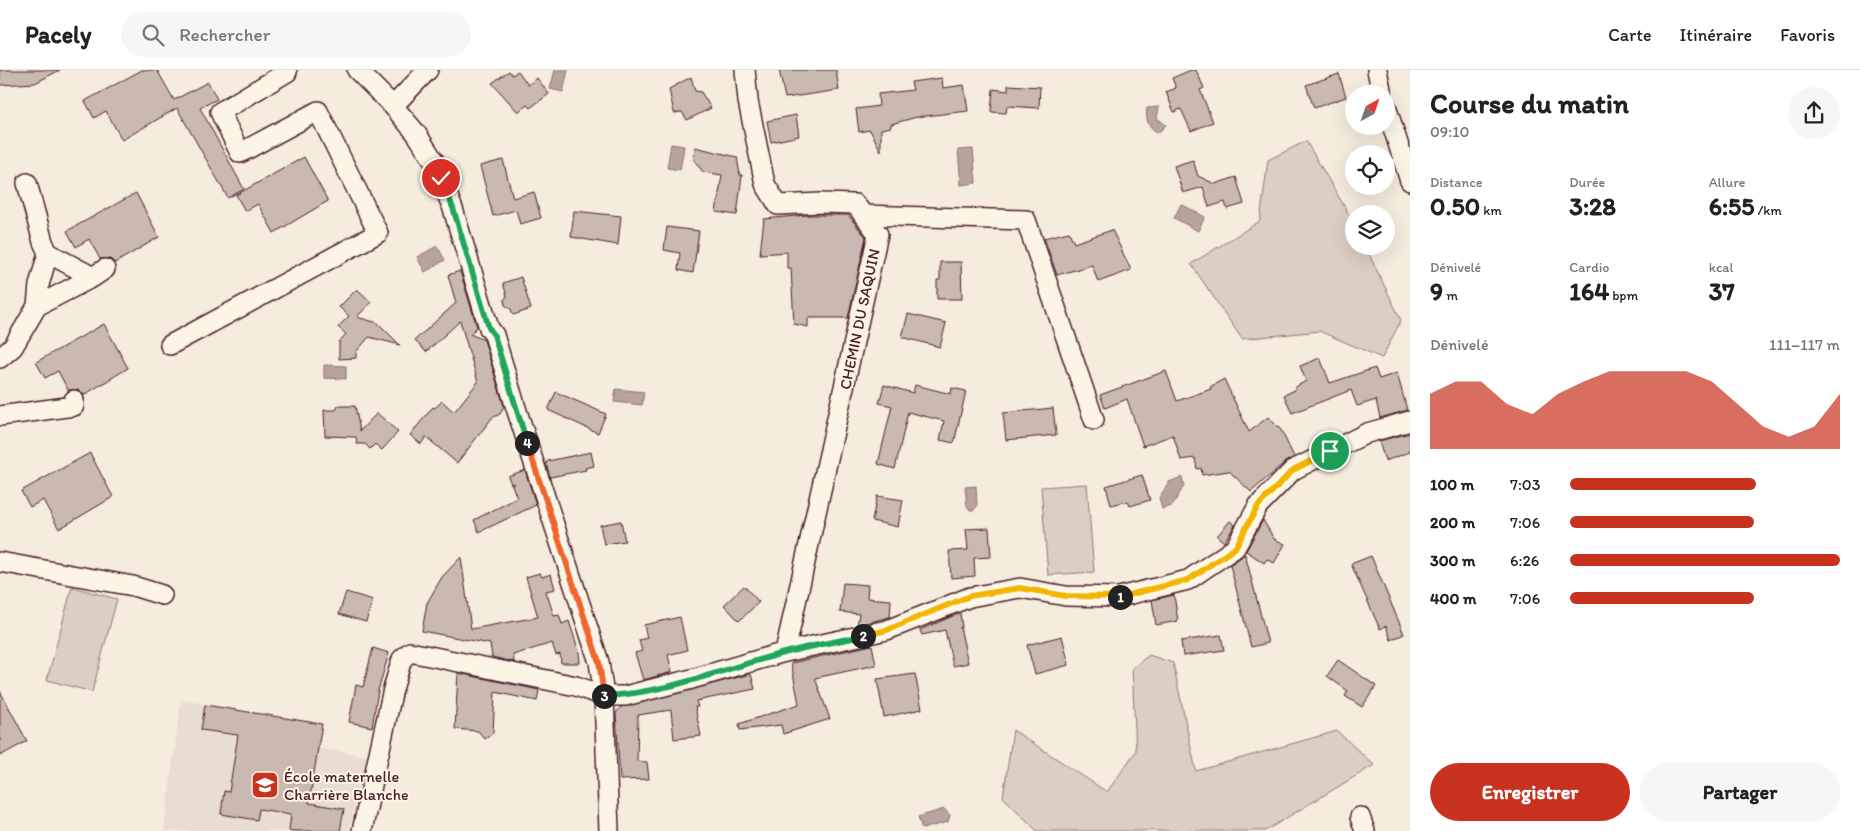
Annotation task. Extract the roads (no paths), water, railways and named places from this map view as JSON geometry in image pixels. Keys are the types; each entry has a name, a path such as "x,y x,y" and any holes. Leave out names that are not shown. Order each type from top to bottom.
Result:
{"street":[{"path":"358,70 416,133 434,161 453,208 489,328 494,335 565,563 599,662 604,696 609,831"},
{"path":"393,106 428,70"},
{"name":"CHEMIN DU SAQUIN","path":"745,70 748,101 765,184 778,205 855,204 878,234 785,652"},
{"path":"1377,70 1380,85"},
{"path":"170,344 378,233 318,111 240,153 220,112 287,72"},
{"path":"1395,134 1410,181"},
{"path":"0,358 13,347 37,306 39,286 48,253 43,242 28,183"},
{"path":"863,215 1026,220 1094,420"},
{"path":"37,306 99,273 48,253"},
{"path":"0,416 74,406 74,400"},
{"path":"362,831 393,689 402,659 410,652 576,686 604,696 634,693 785,652 887,630 970,596 1020,588 1066,596 1119,597 1188,580 1235,548 1258,506 1293,470 1367,432 1410,421"},
{"path":"0,562 133,586 162,595"}],"place":[{"name":"École maternelle Charrière Blanche","path":"265,785"}]}
